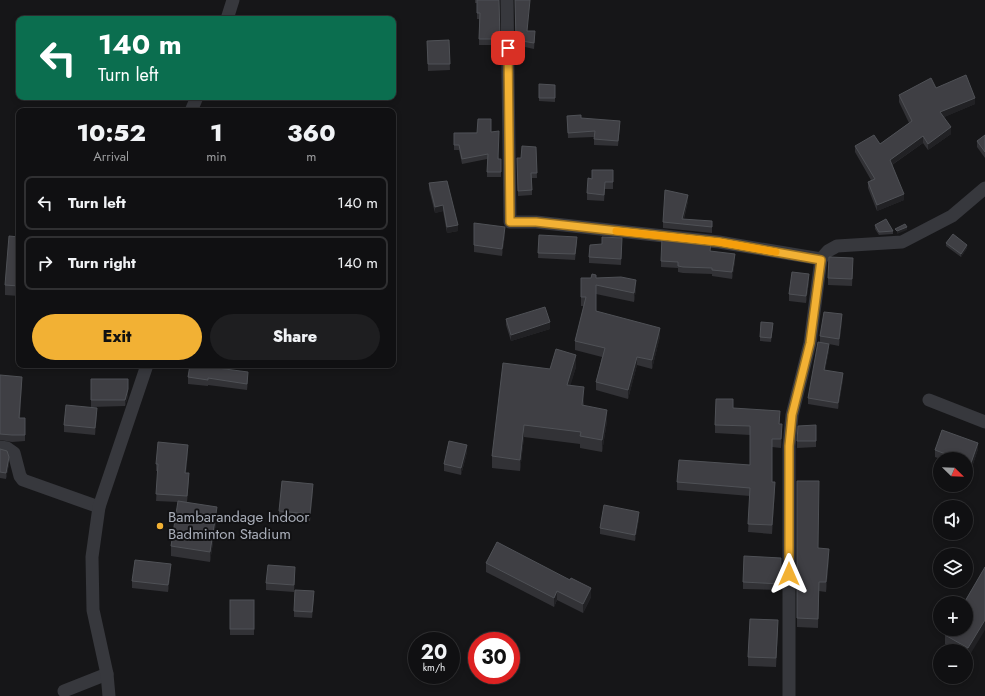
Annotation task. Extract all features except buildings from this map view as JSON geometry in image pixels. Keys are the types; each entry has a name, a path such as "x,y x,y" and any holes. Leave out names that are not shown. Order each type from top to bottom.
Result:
{"street":[{"path":"228,16 233,0"},
{"path":"507,0 510,222 536,222 719,242 821,260"},
{"path":"789,696 789,446 792,415 810,343 821,260 828,251 838,246 902,242 952,216 985,188"},
{"path":"109,696 107,674 93,610 92,557 99,507 147,368"},
{"path":"929,400 985,422"},
{"path":"0,447 7,448 14,453 20,476 23,480 99,507"},
{"path":"64,691 107,674"}],"slow traffic":[{"path":"616,231 719,242 776,252"}],"place":[{"name":"Bambarandage Indoor Badminton Stadium","path":"160,526"}],"route":[{"path":"508,48 510,222 536,222 719,242 821,260 810,343 792,415 789,446 789,574"}]}
